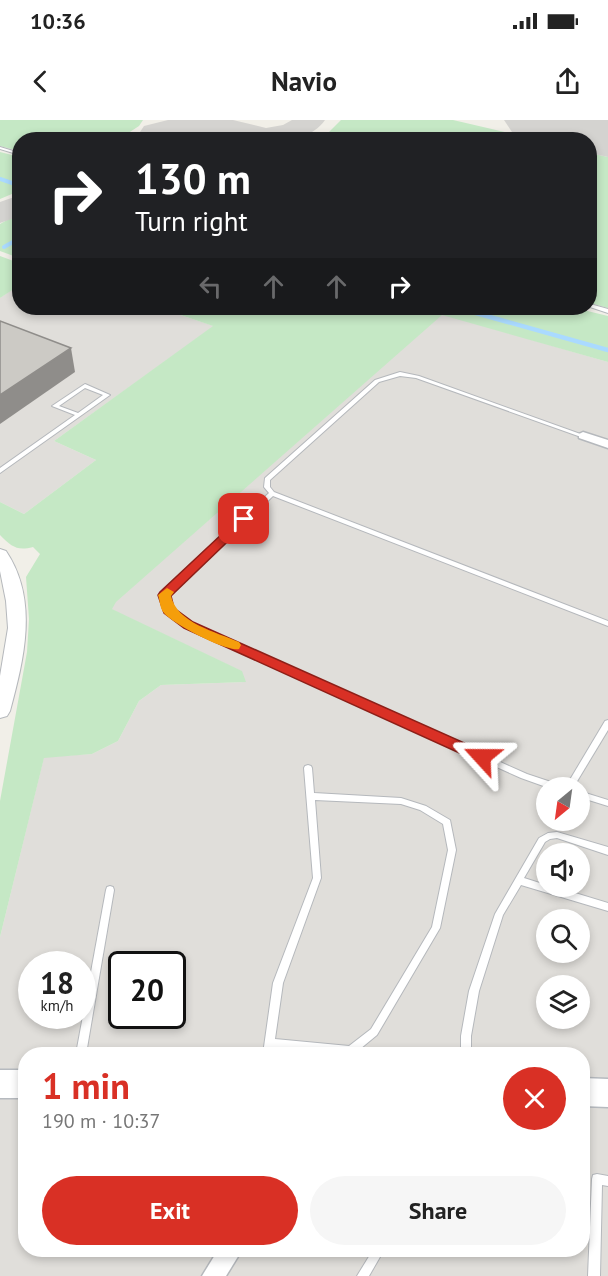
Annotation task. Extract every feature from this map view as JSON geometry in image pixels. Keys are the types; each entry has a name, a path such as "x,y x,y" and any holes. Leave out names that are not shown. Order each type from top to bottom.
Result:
{"main road":[{"path":"0,1084 18,1084"},
{"path":"590,1092 608,1093"}],"street":[{"path":"583,436 608,444"},
{"path":"0,555 6,562 16,604 15,651 0,711"},
{"path":"213,1276 226,1257"}],"lane":[{"path":"583,436 417,377 400,375 377,381 267,479 267,487 272,492 608,624"},
{"path":"0,471 107,395 85,386 55,406 78,415"},
{"path":"272,492 165,595 168,610 188,625 536,780"},
{"path":"576,777 608,723"},
{"path":"269,1047 278,983 317,878 308,768"},
{"path":"310,796 401,801 423,808 447,822 452,850 436,928 374,1032 358,1047"},
{"path":"590,797 608,803"},
{"path":"466,1047 474,991 499,914 542,840 548,836 557,835 608,851"},
{"path":"518,880 608,907"},
{"path":"82,1047 110,890"},
{"path":"269,1043 302,1047"},
{"path":"594,1276 597,1179 608,1181"},
{"path":"363,1276 375,1257"}],"shaded area":[{"path":"12,290 12,315 180,315 214,326 54,441 96,460 24,514 0,502 0,298"},
{"path":"441,315 608,362 608,1276 0,1276 0,937 44,757 92,754 118,741 139,701 161,685 245,682 241,671 111,609 115,602"}],"green space":[{"path":"0,120 143,120 130,132 12,132 12,149 0,146"},
{"path":"341,120 453,120 504,132 329,132"},
{"path":"0,152 12,155 12,194 0,199"},
{"path":"597,155 608,157 608,308 597,305"},
{"path":"12,217 12,255 0,251 0,224"},
{"path":"0,256 12,260 12,290 0,298"},
{"path":"597,313 608,316 608,362 442,315"},
{"path":"181,315 442,315 116,602 112,609 242,671 246,682 161,685 139,701 118,741 92,754 44,758 0,937 0,801 27,652 29,619 26,577 40,554 33,547 15,547 0,535 0,502 24,514 96,460 54,441 213,326"}],"building":[{"path":"0,321 71,348 0,395"}],"waterway":[{"path":"0,179 12,183"},
{"path":"4,247 12,242"},
{"path":"483,315 608,350"}],"taxiway":[{"path":"197,120 249,132"},
{"path":"292,132 311,120"},
{"path":"154,132 186,124 219,126"},
{"path":"0,214 12,208"}],"runway":[{"path":"539,120 591,132"},
{"path":"597,133 608,136"}],"slow traffic":[{"path":"167,592 165,595 168,610 188,625 234,645"}],"route":[{"path":"244,519 165,595 168,610 188,625 482,757"}]}
